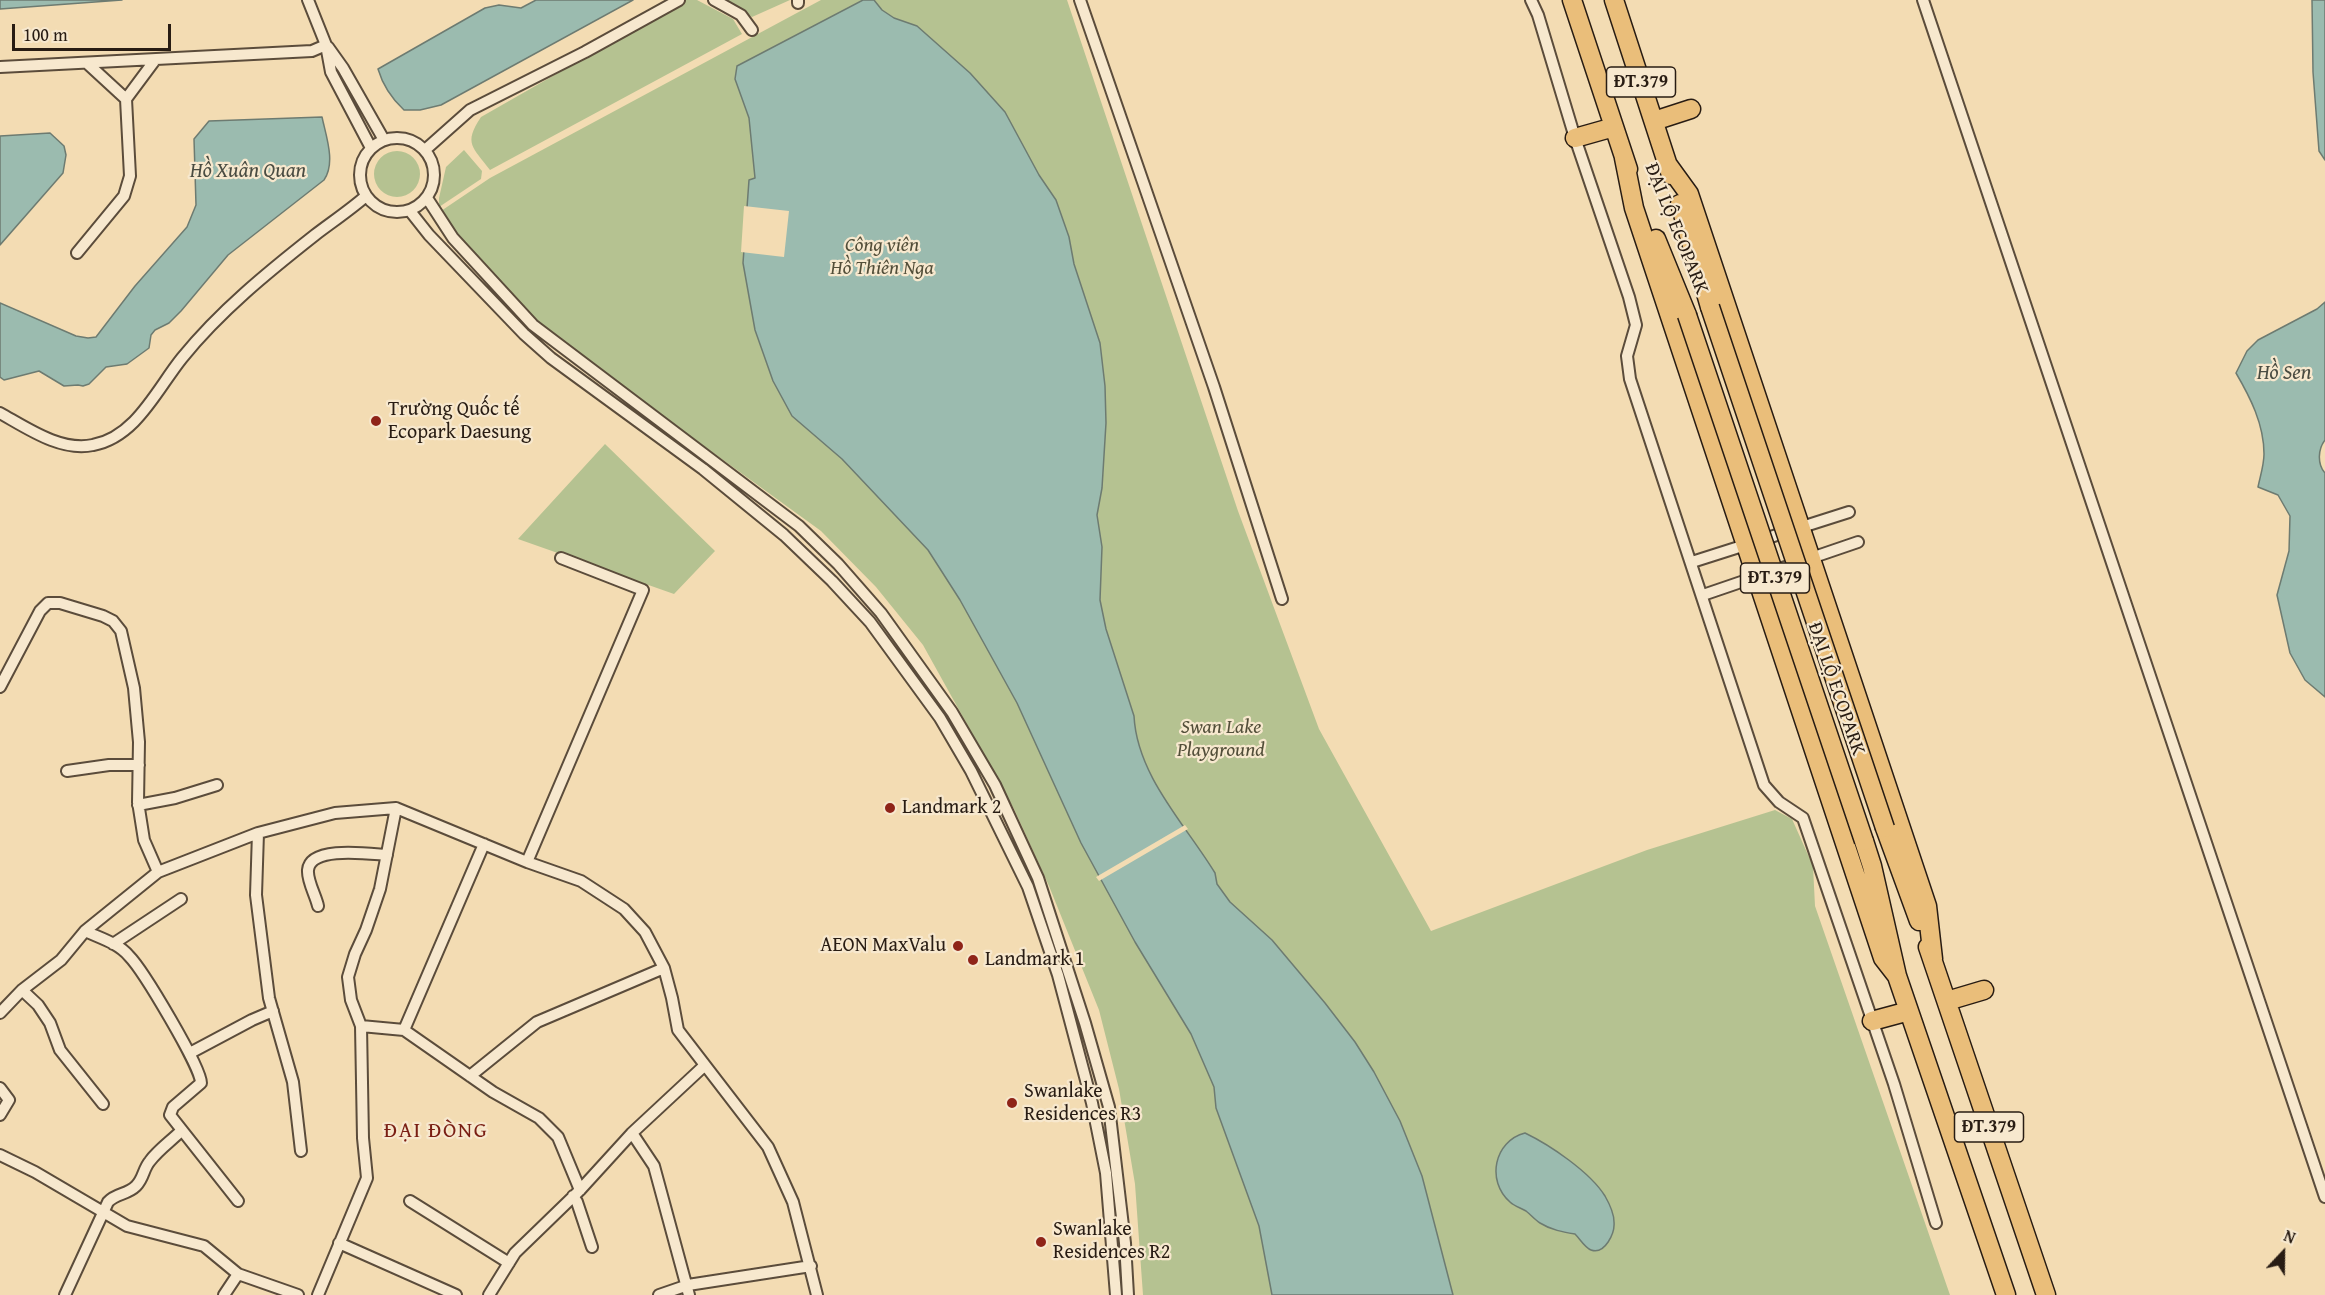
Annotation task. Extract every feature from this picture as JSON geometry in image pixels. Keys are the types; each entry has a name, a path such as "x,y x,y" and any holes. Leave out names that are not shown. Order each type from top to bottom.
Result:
{"highway":[{"name":"ĐẠI LỘ ECOPARK","path":"1572,0 1624,158 1687,315 1864,841 1898,976 2006,1295"},
{"name":"ĐẠI LỘ ECOPARK","path":"1614,0 1668,165 1710,307 1885,828 1933,959 2046,1295"},
{"path":"1654,121 1691,109"},
{"path":"1575,138 1614,127"},
{"path":"1624,158 1634,208 1883,958 1898,976"},
{"path":"1668,165 1689,194 1927,906 1933,959"},
{"path":"1947,1001 1984,990"},
{"path":"1872,1021 1909,1011"}],"street":[{"path":"308,0 326,45 331,72 371,148"},
{"path":"425,150 470,110 585,52 679,0"},
{"path":"714,0 741,15 752,30"},
{"path":"1080,0 1214,387 1282,599"},
{"path":"1531,0 1538,15 1575,138 1629,297 1636,325 1627,356 1630,379 1764,785 1779,802 1803,818 1872,1021 1936,1223"},
{"path":"1923,0 2325,1197"},
{"path":"0,67 312,51 326,45"},
{"path":"326,45 343,68 384,140"},
{"path":"77,253 124,196 130,176 126,99 155,60"},
{"path":"88,64 126,99"},
{"path":"393,138 410,140 425,150 434,169 435,179 427,198 410,211 398,213 385,211 374,205 366,196 360,176 365,156 371,148 384,140 393,138"},
{"path":"0,413 56,442 77,447 108,440 130,426 179,361 217,319 264,276 366,196"},
{"path":"427,198 453,238 533,325 798,526 838,564 881,613 952,712 995,785 1038,878 1085,1023 1109,1107 1125,1243 1128,1295"},
{"path":"410,211 429,235 524,334 551,358 703,469 784,535 870,622 940,718 971,771 1028,887 1058,975 1092,1103 1106,1173 1116,1295"},
{"path":"524,334 533,325"},
{"path":"703,469 711,458"},
{"path":"1692,562 1849,512"},
{"path":"1703,595 1858,542"},
{"path":"527,862 643,590 561,558"},
{"path":"0,687 40,611 48,603 60,603 104,616 113,621 121,631 134,688 139,742 138,805 144,840 158,872"},
{"path":"870,622 881,613"},
{"path":"67,771 109,765 139,765"},
{"path":"138,805 175,798 217,785"},
{"path":"318,1295 367,1178 363,1138 361,1026 351,1000 348,977 380,889 396,808"},
{"path":"0,1013 22,990 61,960 85,931 158,872 258,833 335,813 396,808 527,862 581,881 624,909 645,932 664,968 678,1030 768,1147 793,1202 817,1295"},
{"path":"258,833 256,895 269,998 293,1082 301,1151"},
{"path":"404,1030 484,844"},
{"path":"318,906 309,874 309,865 314,859 343,852 387,855"},
{"path":"113,944 181,899"},
{"path":"1036,910 1048,907"},
{"path":"85,931 113,944 129,956 190,1053 202,1081 170,1110 171,1118 238,1201"},
{"path":"470,1076 537,1022 664,968"},
{"path":"22,990 38,1005 50,1023 60,1050 104,1104"},
{"path":"190,1053 273,1011"},
{"path":"361,1026 404,1030 493,1092 539,1118 558,1137 592,1247"},
{"path":"489,1295 515,1253 632,1133 704,1066"},
{"path":"0,1088 9,1100 0,1115"},
{"path":"65,1295 102,1211 114,1196 128,1193 143,1179 149,1162 181,1131"},
{"path":"632,1133 654,1166 689,1290"},
{"path":"0,1155 127,1226 204,1246 238,1274 298,1295"},
{"path":"410,1201 509,1263"},
{"path":"339,1243 456,1295"},
{"path":"1112,1244 1125,1243"},
{"path":"660,1295 811,1266"},
{"path":"224,1295 238,1274"}],"green space":[{"path":"686,0 697,0 733,19 742,34 490,170 475,150 471,140 472,133 481,117"},
{"path":"727,0 790,0 752,17"},
{"name":"Công viên Hồ Thiên Nga","path":"821,0 1067,0 1238,511 1319,729 1431,931 1647,850 1775,810 1792,819 1813,866 1815,906 1950,1295 1143,1295 1135,1184 1119,1089 1099,1010 1049,886 1014,809 923,645 876,587 821,531 544,330 484,266 441,211 490,178"},
{"path":"464,150 482,171 481,179 439,207 446,167"},
{"path":"397,151 413,158 420,174 413,190 397,197 381,190 374,174 381,158"},
{"path":"605,444 715,551 674,594 518,539"}],"water":[{"path":"0,0 122,0 0,9"},
{"path":"536,0 633,0 441,105 420,110 404,110 382,81 378,69 485,8 499,5 521,8"},
{"path":"863,0 874,0 882,10 894,18 917,26 970,73 1005,112 1039,175 1056,200 1100,343 1106,423 1102,488 1097,515 1102,547 1100,600 1106,629 1134,716 1137,738 1144,759 1165,799 1215,873 1217,884 1230,902 1272,940 1325,1003 1355,1042 1374,1072 1400,1121 1422,1176 1453,1295 1272,1295 1259,1226 1216,1108 1214,1087 1191,1034 1135,942 1081,843 1017,703 960,600 928,550 842,459 792,416 773,381 755,330 743,263 749,180 755,178 749,118 735,79 737,66"},
{"path":"2312,0 2325,0 2325,160 2319,151 2313,72"},
{"name":"Hồ Xuân Quan","path":"322,117 330,158 328,173 324,180 228,255 181,311 169,323 155,330 151,335 149,348 127,364 106,367 89,384 83,386 64,386 39,371 4,380 0,377 0,303 76,336 96,337 135,286 187,227 196,205 194,139 209,121"},
{"path":"50,133 64,146 66,155 63,173 0,245 0,136"},
{"name":"Hồ Sen","path":"2325,302 2325,440 2319,456 2325,473 2325,697 2305,680 2290,653 2277,595 2289,551 2290,516 2278,495 2258,487 2264,458 2262,432 2251,401 2236,373 2247,351 2258,340 2317,309"},
{"path":"1525,1133 1569,1160 1590,1178 1605,1196 1610,1205 1614,1227 1611,1237 1601,1249 1591,1250 1575,1234 1544,1225 1512,1203 1502,1193 1496,1173 1500,1153 1514,1137"}],"pier":[{"path":"744,206 789,211 784,257 741,252"},
{"path":"1185,825 1188,829 1099,881 1096,877"}],"place":[{"name":"Trường Quốc tế Ecopark Daesung","path":"376,421"},
{"name":"Landmark 2","path":"890,808"},
{"name":"AEON MaxValu","path":"958,946"},
{"name":"Landmark 1","path":"973,960"},
{"name":"Swanlake Residences R3","path":"1012,1103"},
{"name":"Swanlake Residences R2","path":"1041,1242"}],"district":[{"name":"ĐẠI ĐÒNG","path":"436,1131"}],"park label":[{"name":"Swan Lake Playground","path":"1221,740"}]}
